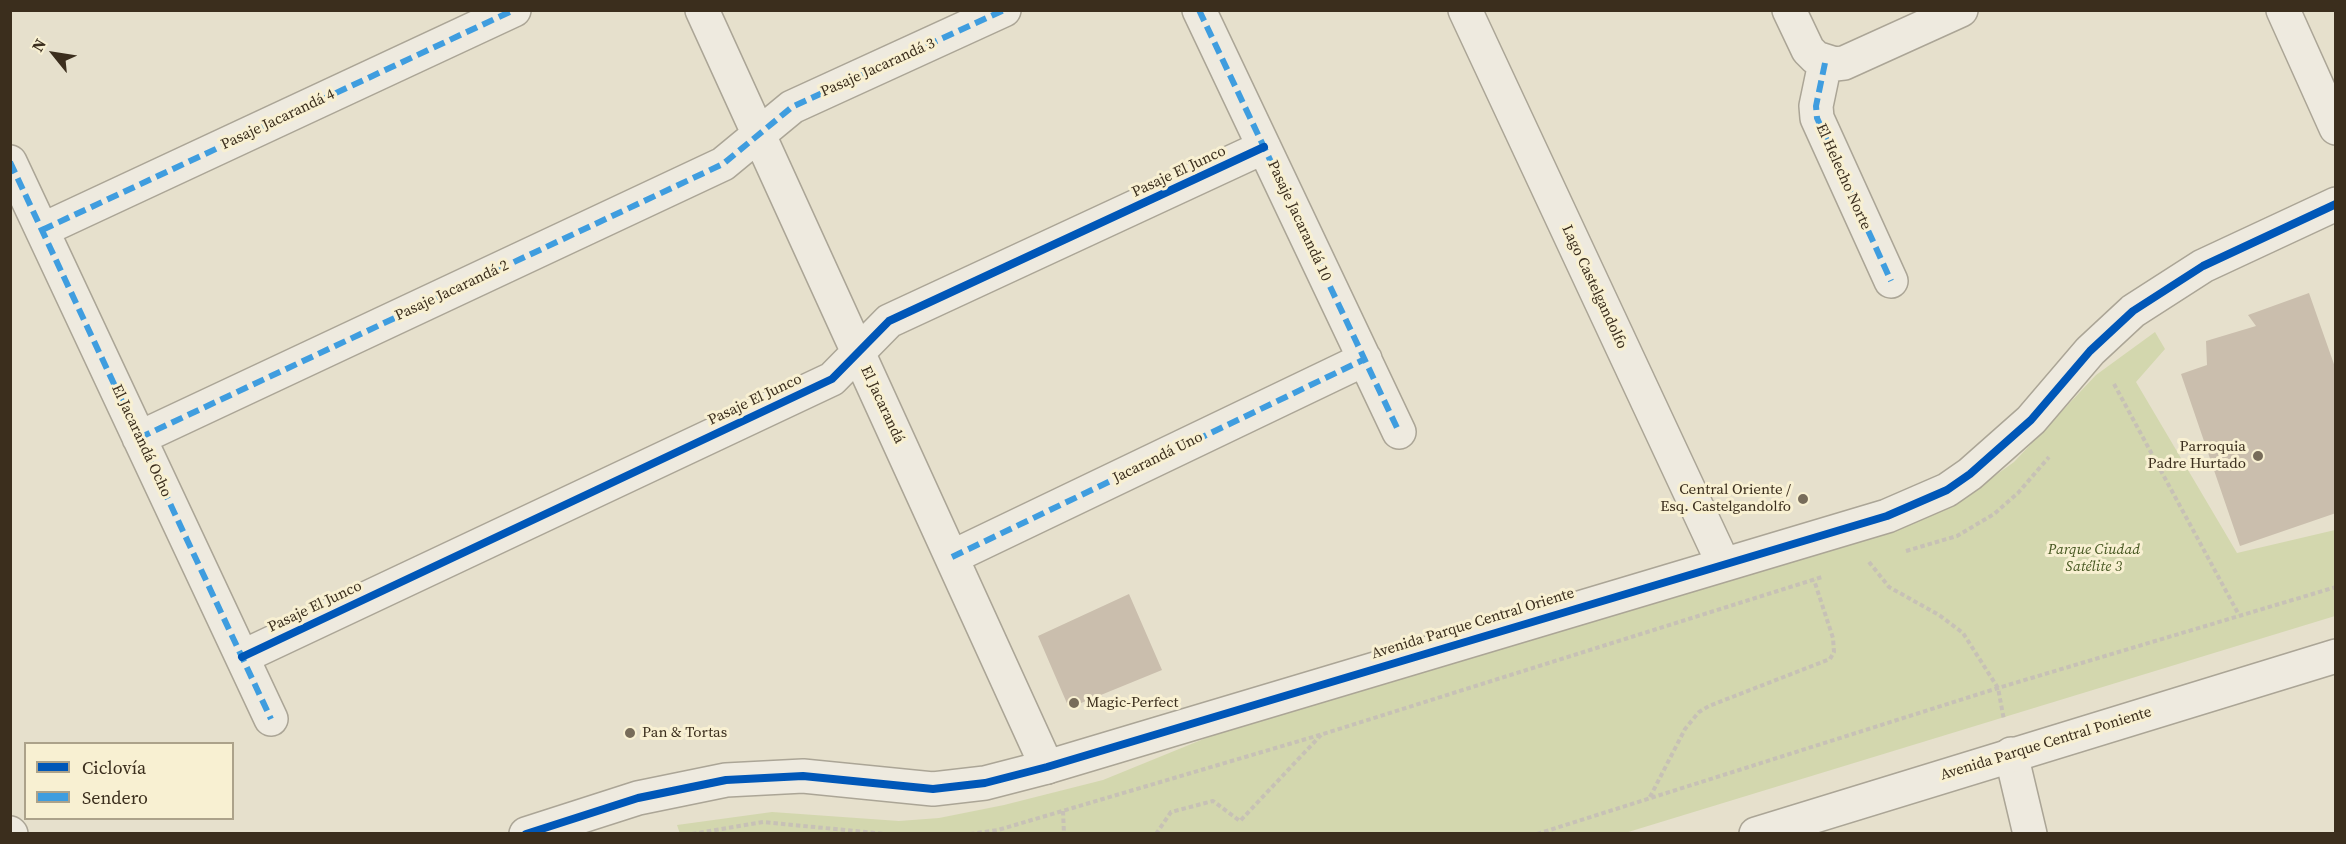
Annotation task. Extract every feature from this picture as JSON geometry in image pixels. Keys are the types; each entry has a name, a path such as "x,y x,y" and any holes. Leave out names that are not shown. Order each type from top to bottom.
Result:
{"street":[{"name":"Pasaje Jacarandá 4","path":"42,230 514,10"},
{"name":"El Jacarandá","path":"702,10 1047,766"},
{"name":"Pasaje Jacarandá 3","path":"758,135 792,107 1004,10"},
{"name":"Pasaje Jacarandá 10","path":"1199,10 1399,432"},
{"name":"Lago Castelgandolfo","path":"1465,10 1723,563"},
{"path":"1789,10 1808,50 1826,63 1844,63 1961,10"},
{"path":"2283,10 2336,128"},
{"name":"El Helecho Norte","path":"1826,63 1816,106 1817,118 1891,281"},
{"name":"Pasaje Jacarandá 2","path":"139,438 723,164 758,135"},
{"name":"Pasaje El Junco","path":"242,657 832,379 889,321 1264,147"},
{"name":"El Jacarandá Ocho","path":"10,162 271,719"},
{"name":"Avenida Parque Central Oriente","path":"526,834 638,798 726,780 803,776 933,789 985,783 1887,516 1947,490 1970,474 2031,420 2090,351 2133,311 2203,266 2336,204"},
{"name":"Jacarandá Uno","path":"951,557 1365,359"},
{"name":"Avenida Parque Central Poniente","path":"1756,834 2336,656"},
{"path":"2011,754 2030,834"}],"path":[{"path":"2109,389 2115,383 2239,615"},
{"path":"1902,552 1957,536 1994,514 2018,493 2055,451"},
{"path":"1858,566 1880,559"},
{"path":"1869,562 1889,587 1939,615 1963,633 1998,688 2011,754"},
{"path":"970,834 998,830 1323,734 1825,576"},
{"path":"1650,797 1685,729 1699,712 1709,706 1830,660 1834,651 1833,638 1814,580"},
{"path":"1536,834 1998,688 2336,587"},
{"path":"1156,834 1171,812 1213,801 1240,821 1323,734"},
{"path":"1063,811 1064,834"},
{"path":"692,834 763,822 886,834"}],"green space":[{"name":"Parque Ciudad Satélite 3","path":"2155,332 2165,349 2136,382 2237,553 2335,530 2335,616 1625,833 680,834 677,825 772,812 899,821 939,818 1004,805 1103,780 1233,727 1957,503 2014,462 2096,375"}],"building":[{"name":"Parroquia Padre Hurtado","path":"2309,293 2336,370 2336,513 2240,546 2181,374 2207,365 2206,341 2256,326 2248,315"},
{"path":"1129,594 1162,670 1069,708 1038,636"}],"marked path":[{"path":"42,230 514,10"},
{"path":"139,438 723,164 792,107 1004,10"},
{"path":"1199,10 1399,432"},
{"path":"1825,63 1816,106 1817,118 1891,281"},
{"path":"10,162 271,719"},
{"path":"952,557 1365,359"}],"cycle path":[{"path":"242,657 832,379 889,321 1264,147"},
{"path":"526,834 638,798 726,780 803,776 933,789 985,783 1047,767 1887,516 1947,490 1970,474 2031,420 2090,351 2133,311 2203,266 2336,204"}],"place":[{"name":"Parroquia Padre Hurtado","path":"2258,456"},
{"name":"Central Oriente / Esq. Castelgandolfo","path":"1803,499"},
{"name":"Magic-Perfect","path":"1074,703"},
{"name":"Pan & Tortas","path":"630,733"}]}
